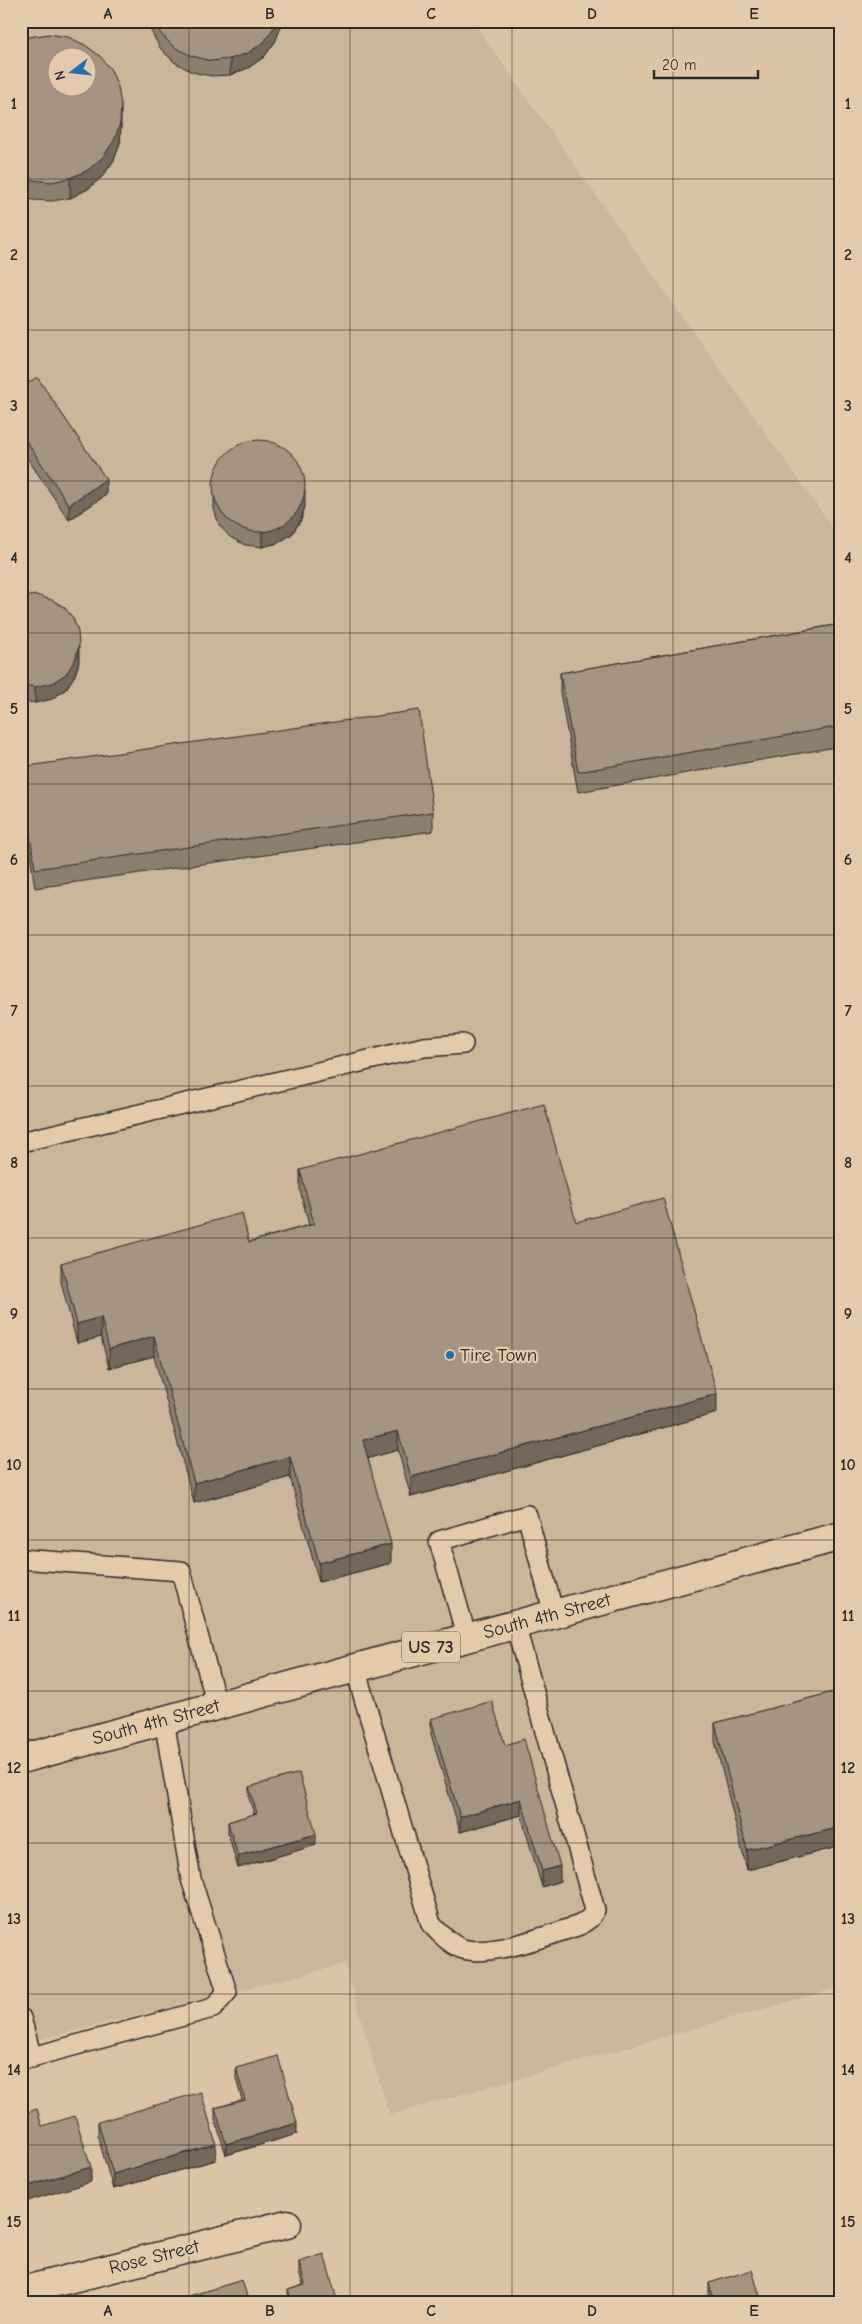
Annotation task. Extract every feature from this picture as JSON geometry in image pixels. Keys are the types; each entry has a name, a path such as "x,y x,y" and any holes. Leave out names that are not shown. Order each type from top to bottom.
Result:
{"main road":[{"name":"South 4th Street","path":"21,1759 841,1536"},
{"name":"Rose Street","path":"21,2291 287,2224"}],"lane":[{"path":"21,1142 424,1047 462,1044"},
{"path":"467,1638 440,1541 527,1515 554,1614"},
{"path":"21,1559 180,1571 217,1706"},
{"path":"355,1668 430,1924 442,1936 462,1949 494,1951 580,1926 590,1918 595,1910 516,1624"},
{"path":"21,2018 27,2059 213,2008 227,1992 191,1879 164,1720"}],"shaded area":[{"path":"21,21 472,21 841,539 841,1987 389,2115 345,1964 21,2044"}],"building":[{"path":"154,21 277,21 264,42 248,53 230,59 211,61 192,56 174,47 160,33"},
{"path":"49,34 68,37 89,48 48,48 48,98 98,98 98,55 111,70 118,87 121,105 120,124 114,141 103,157 88,170 70,178 52,182 32,180 21,176 21,40"},
{"path":"37,377 106,479 69,505 21,433 21,388"},
{"path":"259,440 276,444 291,454 301,469 305,486 301,503 291,518 276,528 259,532 242,528 227,518 217,503 213,486 217,469 227,454 242,444"},
{"path":"36,595 52,600 64,607 73,618 78,632 79,646 75,660 66,674 52,683 35,687 21,685 21,597"},
{"path":"841,624 841,726 578,772 560,673"},
{"path":"419,710 433,812 35,869 21,767"},
{"path":"544,1104 576,1222 663,1198 717,1394 411,1477 398,1431 363,1440 391,1544 319,1563 290,1457 194,1483 154,1336 109,1349 101,1317 77,1324 61,1263 242,1213 249,1242 314,1224 300,1170"},
{"path":"841,1690 841,1827 747,1850 715,1723"},
{"path":"492,1701 505,1745 524,1739 560,1866 542,1871 521,1799 460,1817 431,1719"},
{"path":"299,1773 316,1834 238,1856 228,1822 257,1813 249,1787"},
{"path":"278,2056 297,2123 226,2144 215,2108 245,2100 236,2068"},
{"path":"201,2092 216,2144 113,2174 98,2122"},
{"path":"37,2109 42,2126 75,2116 91,2167 21,2188 21,2114"},
{"path":"324,2254 338,2303 292,2303 288,2290 305,2285 299,2262"},
{"path":"752,2270 762,2303 714,2303 709,2283"},
{"path":"242,2280 249,2303 191,2303 189,2296"},
{"path":"159,2298 160,2303 141,2303"}],"place":[{"name":"Tire Town","path":"450,1355"}]}
